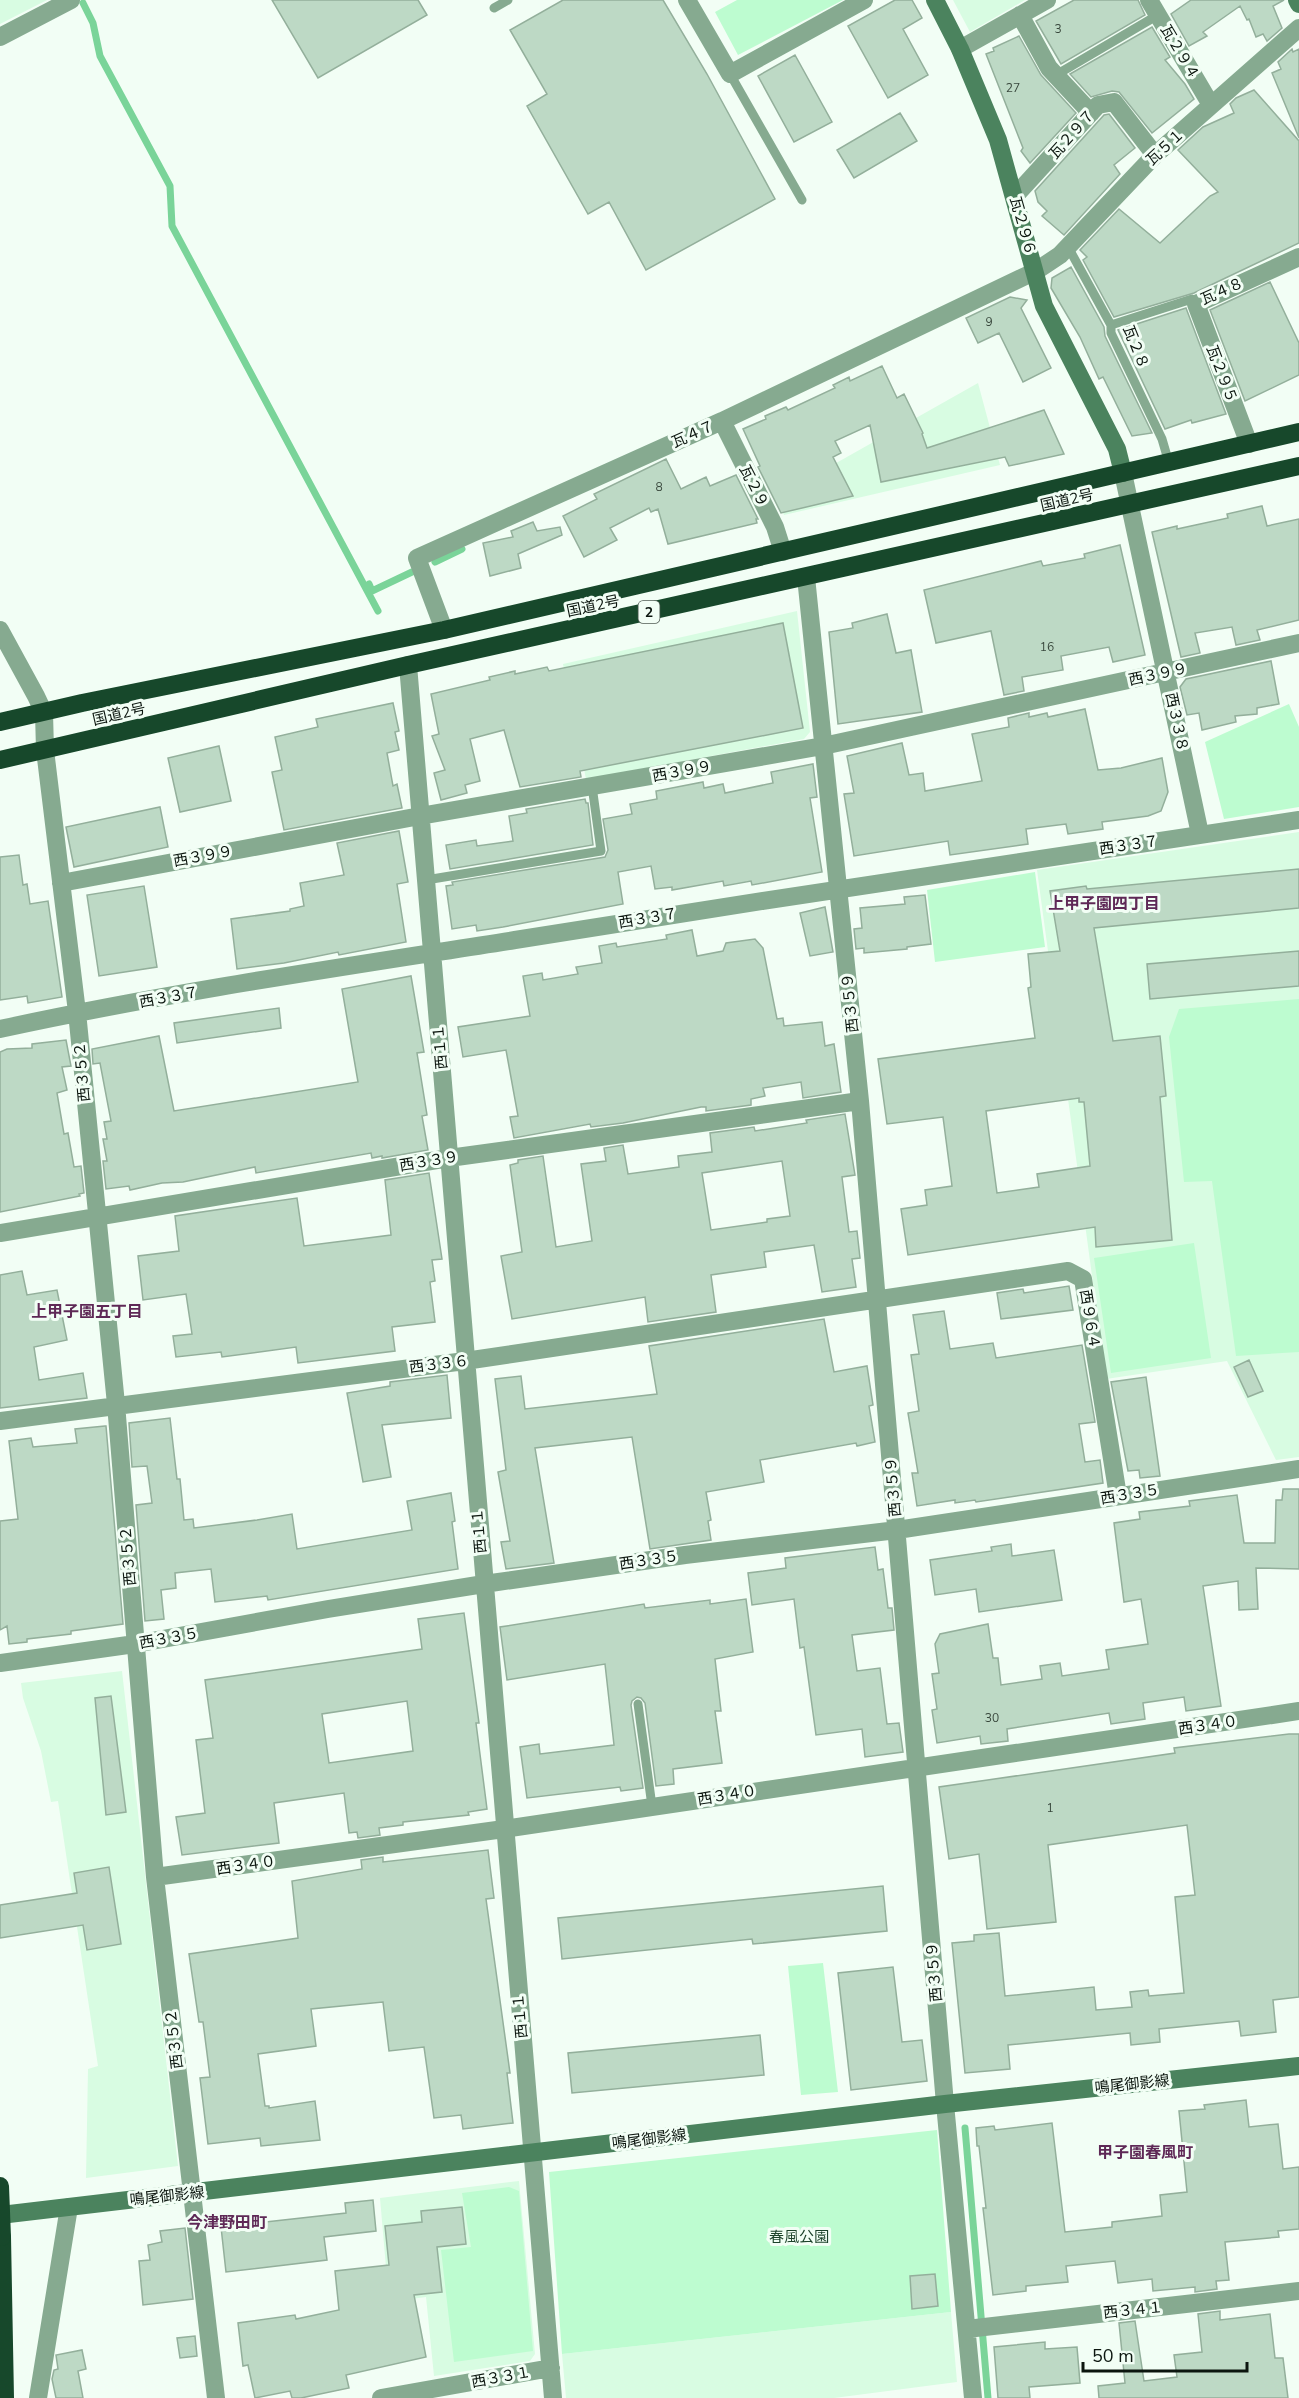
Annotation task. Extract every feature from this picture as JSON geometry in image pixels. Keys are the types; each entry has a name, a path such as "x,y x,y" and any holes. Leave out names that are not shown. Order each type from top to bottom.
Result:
{"highway":[{"name":"国道2号","path":"0,722 82,703 444,630 1299,432"},
{"name":"国道2号","path":"0,760 408,665 1299,466"},
{"path":"0,2186 5,2398"}],"street":[{"path":"0,37 71,0"},
{"path":"687,0 730,74 864,0"},
{"name":"瓦２９６","path":"935,0 960,49 998,140 1044,306 1117,449 1123,473"},
{"path":"960,49 1047,0"},
{"name":"瓦２９４","path":"1154,7 1211,105"},
{"path":"1020,15 1049,68 1091,113"},
{"name":"瓦５１","path":"1036,271 1060,255 1155,154 1299,28"},
{"name":"瓦２９７","path":"1015,196 1098,105 1114,102 1155,154"},
{"name":"瓦４８","path":"1196,304 1299,256"},
{"name":"瓦４７","path":"444,630 417,558 722,421 1036,271"},
{"name":"瓦２９５","path":"1196,304 1249,444"},
{"name":"瓦２９","path":"722,421 775,527 783,552"},
{"name":"西３３８","path":"1123,473 1200,834"},
{"name":"西３５９","path":"806,577 860,1101 945,2104 973,2398"},
{"path":"0,630 44,713"},
{"name":"西３９９","path":"61,883 420,816 823,746 1299,643"},
{"name":"西１１","path":"408,665 553,2398"},
{"name":"西３５２","path":"44,713 45,750 77,1012 116,1404 155,1877 216,2398"},
{"name":"西３３７","path":"0,1029 77,1012 432,953 838,888 1299,820"},
{"name":"西３３９","path":"0,1233 449,1158 860,1101"},
{"name":"西９６４","path":"877,1299 1068,1271 1083,1279 1118,1496"},
{"name":"西３３６","path":"0,1421 465,1360 877,1299"},
{"name":"西３３５","path":"1,1661 135,1644 484,1584 685,1555 897,1530 1299,1469"},
{"name":"西３４０","path":"155,1877 504,1829 1299,1712"},
{"name":"鳴尾御影線","path":"0,2215 945,2104 1299,2066"},
{"path":"38,2398 69,2207"},
{"name":"西３４１","path":"966,2329 1299,2291"},
{"name":"西３３１","path":"381,2398 551,2368"}],"lane":[{"path":"494,8 508,0"},
{"path":"1056,75 1154,7"},
{"path":"730,74 802,200"},
{"name":"瓦２８","path":"1068,247 1111,325 1111,333 1161,439 1168,462"},
{"name":"瓦４８","path":"1111,325 1192,299 1196,304"},
{"path":"426,880 601,851 592,786"},
{"path":"638,1704 652,1806"}],"shaded area":[{"path":"0,0 47,0 0,24"},
{"path":"953,0 1025,0 970,32"},
{"path":"978,383 1000,465 784,515 776,497"},
{"path":"797,611 810,732 804,739 586,779 563,664"},
{"path":"1299,832 1299,1457 1276,1460 1227,1361 1106,1379 1037,870"},
{"path":"122,1671 178,2166 86,2178 88,2069 98,2066 58,1801 51,1802 41,1751 23,1698 21,1683"},
{"path":"519,2181 535,2354 530,2361 434,2376 426,2297 389,2302 380,2198"},
{"path":"951,2312 957,2382 834,2398 566,2398 562,2354"}],"green space":[{"path":"737,0 843,0 738,55 715,12"},
{"path":"1289,704 1299,727 1299,807 1224,819 1205,742"},
{"path":"1035,872 1045,947 935,962 927,890"},
{"path":"1299,999 1299,1352 1236,1356 1212,1181 1184,1182 1169,1037 1179,1009"},
{"path":"1194,1243 1211,1358 1111,1373 1094,1258"},
{"path":"823,1963 838,2092 801,2095 788,1966"},
{"name":"春風公園","path":"937,2130 951,2312 562,2354 549,2172"},
{"path":"509,2187 519,2191 533,2351 454,2362 441,2250 471,2247 462,2193"}],"building":[{"path":"272,0 418,0 427,15 318,78"},
{"path":"563,0 663,0 707,74 775,199 646,270 609,202 588,214 527,106 547,94 510,30"},
{"path":"895,0 912,0 922,18 903,29 928,75 888,98 848,26"},
{"path":"1074,0 1138,0 1145,15 1061,64 1036,21"},
{"path":"1191,0 1284,0 1273,6 1282,28 1267,41 1263,34 1256,37 1249,19 1247,20 1240,6 1203,32 1207,36 1189,46 1171,14"},
{"path":"1152,27 1170,57 1165,60 1194,99 1152,133 1119,92 1112,91 1091,97 1070,74"},
{"path":"1019,36 1041,75 1076,113 1030,163 1021,151 1023,148 986,54 994,51 993,48"},
{"path":"1292,49 1293,52 1299,49 1299,138 1272,73 1281,69 1278,62"},
{"path":"795,55 832,122 794,142 758,76"},
{"path":"1254,90 1299,141 1299,243 1194,293 1114,317 1083,260 1087,257 1080,250 1119,209 1160,243 1210,196 1218,192 1178,150 1203,127 1234,113 1230,104 1236,98"},
{"path":"900,113 917,141 854,178 837,150"},
{"path":"1109,114 1135,148 1114,165 1120,174 1064,235 1042,216 1047,211 1038,202 1035,191 1104,115"},
{"path":"1071,267 1104,327 1105,336 1152,433 1132,436 1103,377 1099,379 1080,337 1051,288 1052,278"},
{"path":"1270,282 1299,343 1299,375 1245,401 1210,310"},
{"path":"1010,297 1027,300 1021,308 1051,368 1023,382 999,333 978,343 966,318"},
{"path":"1186,308 1226,414 1192,423 1191,420 1165,429 1118,330"},
{"path":"882,366 897,398 904,394 923,433 927,448 1044,410 1064,454 1009,466 1005,457 881,482 870,425 835,441 841,453 833,457 853,496 781,513 758,467 760,466 743,429 766,419 765,416 786,407 788,410 835,388 833,385 849,377 850,381"},
{"path":"666,459 681,489 706,477 710,486 736,475 758,519 756,519 757,523 668,544 658,509 651,512 649,508 610,528 617,540 584,557 563,516 597,499 594,494"},
{"path":"1262,506 1267,526 1299,519 1299,620 1257,630 1260,640 1236,645 1232,627 1195,633 1200,653 1181,657 1152,532 1228,518 1227,514"},
{"path":"533,522 537,531 560,527 562,535 518,554 521,568 490,576 483,543 513,537 511,531"},
{"path":"1120,545 1145,655 1113,662 1109,647 1061,656 1063,670 1022,677 1024,691 1004,695 991,631 936,643 924,590 1041,561 1043,566 1085,558 1084,554"},
{"path":"887,614 896,653 911,650 922,712 838,724 829,632 853,628 852,623"},
{"path":"783,623 803,728 580,771 581,777 520,787 504,730 470,739 480,781 465,785 467,793 441,800 434,773 445,770 432,736 439,734 431,694 490,680 489,677 515,671 515,674 547,667 549,671"},
{"path":"1271,661 1279,704 1257,708 1257,714 1235,716 1236,722 1202,730 1199,713 1187,715 1180,687 1186,679"},
{"path":"393,703 399,731 395,732 399,750 387,753 393,786 397,784 402,808 284,830 272,772 282,770 275,737 318,727 316,719"},
{"path":"1085,709 1098,770 1121,768 1162,758 1168,792 1161,811 1148,816 1102,822 1103,829 1068,834 1066,824 1026,829 1028,844 950,855 948,841 854,856 844,794 854,793 847,756 902,743 909,775 923,773 925,791 982,781 972,734 1009,727 1008,718 1029,713 1029,717 1047,713 1048,717"},
{"path":"219,746 231,801 180,812 168,758"},
{"path":"813,764 817,797 810,798 822,872 752,885 751,881 724,886 723,881 672,890 672,887 655,889 651,866 618,872 623,904 477,931 476,925 452,929 446,886 453,885 452,882 605,857 608,850 603,819 632,814 630,804 657,799 656,791 703,782 704,788 723,784 725,793 773,783 771,772"},
{"path":"585,799 588,803 593,845 450,869 446,845 476,840 477,846 513,841 509,816 527,813 526,809"},
{"path":"160,807 168,847 74,867 66,827"},
{"path":"399,831 408,882 397,884 406,942 339,955 338,952 284,963 237,969 231,919 290,911 290,909 304,906 300,883 344,875 337,843"},
{"path":"19,855 23,885 27,884 30,904 48,901 62,997 28,1003 27,996 0,1000 0,857"},
{"path":"1299,869 1299,908 1094,928 1113,1041 1160,1036 1166,1096 1160,1097 1172,1240 1096,1247 1095,1227 908,1255 901,1209 927,1205 925,1190 952,1186 943,1117 887,1124 878,1059 1035,1038 1028,988 1031,987 1028,954 1060,951 1050,891 1086,886 1087,889","holes":["1079,1098 1079,1102 1084,1102 1090,1166 1037,1174 1039,1187 997,1193 986,1111"]},
{"path":"144,886 157,967 99,976 87,895"},
{"path":"925,895 931,944 864,953 864,948 856,949 854,929 862,928 860,908 905,904 904,897"},
{"path":"825,907 833,952 810,956 800,913"},
{"path":"692,930 697,956 723,951 726,943 755,939 763,948 777,1019 783,1018 784,1026 822,1022 825,1046 834,1044 841,1092 803,1098 801,1082 763,1088 765,1096 751,1099 751,1105 706,1111 706,1107 701,1107 623,1123 591,1127 590,1124 514,1138 510,1117 518,1116 506,1050 463,1057 458,1027 530,1016 523,976 542,973 543,980 578,974 576,967 602,963 599,946 616,943 617,947 667,939 666,935"},
{"path":"1299,951 1299,986 1150,999 1147,964"},
{"path":"411,976 424,1052 417,1053 427,1115 422,1116 428,1150 382,1158 382,1156 372,1158 371,1153 256,1173 255,1167 130,1190 129,1186 106,1189 103,1161 107,1161 103,1139 107,1139 104,1122 111,1121 100,1063 93,1064 92,1049 159,1036 174,1111 358,1082 342,989"},
{"path":"279,1008 281,1028 177,1043 174,1023"},
{"path":"66,1040 71,1066 62,1067 67,1090 57,1093 64,1134 68,1133 74,1167 81,1166 84,1193 79,1194 80,1196 0,1212 0,1052 7,1049 32,1048 32,1044"},
{"path":"845,1114 855,1175 842,1177 849,1232 857,1231 860,1258 852,1259 856,1287 822,1292 814,1245 764,1252 766,1267 711,1275 716,1312 648,1322 645,1297 512,1319 501,1256 522,1252 510,1165 518,1163 518,1160 543,1156 556,1247 592,1241 581,1164 606,1161 604,1148 623,1145 628,1174 679,1167 678,1156 712,1152 710,1133 754,1127 755,1131 807,1123 806,1120","holes":["782,1161 790,1216 767,1219 767,1222 711,1230 702,1173"]},
{"path":"429,1173 442,1259 432,1260 435,1281 430,1282 435,1322 392,1327 395,1351 298,1363 296,1347 222,1357 221,1352 176,1357 173,1336 192,1334 186,1294 143,1300 138,1256 179,1251 175,1216 297,1198 304,1246 391,1235 385,1180"},
{"path":"22,1271 27,1295 57,1290 67,1340 34,1347 39,1380 83,1373 87,1398 0,1408 0,1275"},
{"path":"1069,1286 1073,1310 1001,1319 997,1293 1023,1289 1024,1293"},
{"path":"944,1311 950,1349 993,1343 996,1358 1082,1345 1095,1422 1079,1424 1085,1462 1100,1460 1103,1483 976,1502 975,1500 955,1503 955,1500 917,1506 912,1473 918,1473 908,1413 919,1411 911,1355 919,1354 913,1315"},
{"path":"824,1319 834,1372 867,1366 873,1405 869,1406 875,1442 857,1446 856,1443 760,1460 764,1482 706,1492 711,1520 708,1521 711,1540 650,1549 632,1437 535,1448 554,1563 506,1569 501,1542 510,1541 498,1472 506,1470 495,1379 521,1376 525,1409 657,1394 649,1346"},
{"path":"1249,1360 1263,1391 1248,1397 1234,1367"},
{"path":"447,1375 451,1418 382,1425 391,1477 363,1482 347,1393 390,1386 390,1382"},
{"path":"1146,1377 1160,1476 1140,1478 1139,1470 1128,1471 1111,1382"},
{"path":"170,1418 184,1520 193,1519 194,1528 292,1514 297,1549 412,1530 407,1501 451,1493 458,1569 268,1600 267,1596 215,1602 211,1569 175,1573 176,1588 161,1590 164,1619 145,1621 136,1505 152,1503 147,1466 132,1467 129,1423"},
{"path":"106,1426 123,1624 71,1631 71,1634 27,1639 27,1642 9,1644 7,1626 0,1630 0,1521 18,1519 9,1441 31,1438 33,1447 77,1443 75,1429"},
{"path":"1283,1489 1299,1489 1299,1569 1256,1568 1258,1609 1239,1610 1238,1581 1203,1586 1221,1706 1186,1711 1184,1697 1143,1703 1145,1719 1111,1724 1109,1713 1007,1729 1008,1741 981,1744 980,1736 937,1743 932,1710 937,1709 932,1674 939,1673 935,1644 940,1634 988,1624 993,1658 998,1658 1001,1685 1042,1679 1040,1666 1060,1663 1062,1676 1109,1669 1106,1650 1148,1644 1141,1599 1124,1602 1114,1523 1140,1519 1139,1512 1190,1506 1189,1501 1237,1495 1244,1543 1275,1543 1276,1500 1282,1500"},
{"path":"1011,1544 1012,1556 1054,1550 1062,1600 979,1612 976,1589 935,1595 930,1560 992,1551 991,1547"},
{"path":"875,1547 878,1570 883,1569 888,1608 892,1608 894,1630 852,1635 857,1671 880,1668 887,1724 899,1723 903,1752 865,1757 862,1729 816,1735 804,1647 800,1648 794,1599 752,1605 748,1573 786,1568 785,1558"},
{"path":"746,1599 753,1652 715,1659 721,1711 715,1711 722,1763 673,1769 674,1784 656,1786 645,1703 637,1697 631,1705 643,1788 621,1791 620,1787 527,1798 520,1747 539,1744 540,1754 614,1745 605,1664 507,1680 500,1627 644,1604 645,1608 710,1600 710,1604"},
{"path":"464,1613 479,1723 476,1723 487,1809 468,1812 469,1815 403,1822 403,1825 379,1828 380,1835 358,1838 357,1832 349,1833 344,1793 274,1803 279,1843 182,1855 176,1817 205,1813 196,1740 213,1738 205,1680 422,1649 418,1619","holes":["407,1701 413,1751 329,1763 322,1714"]},
{"path":"111,1696 126,1812 106,1815 95,1698"},
{"path":"1299,1734 1299,1997 1273,2000 1276,2032 1241,2036 1239,2021 1159,2029 1160,2042 1131,2045 1130,2033 1008,2045 1010,2069 965,2073 952,1943 974,1941 974,1935 999,1933 1005,1996 1094,1987 1096,2010 1132,2007 1130,1992 1148,1990 1149,1996 1184,1993 1175,1897 1195,1895 1187,1825 1048,1845 1056,1922 987,1929 979,1854 949,1859 939,1787 1175,1753 1174,1748"},
{"path":"488,1850 494,1898 486,1899 510,2073 507,2073 513,2123 463,2129 461,2115 434,2118 424,2047 389,2051 383,2002 311,2009 316,2046 258,2054 265,2106 269,2108 315,2101 320,2140 261,2146 260,2138 208,2144 200,2078 210,2077 203,2022 199,2022 189,1954 298,1938 292,1881 362,1869 361,1860 383,1857 383,1862"},
{"path":"109,1867 121,1944 87,1950 83,1925 0,1938 0,1905 77,1893 74,1873"},
{"path":"883,1886 887,1931 753,1944 752,1939 562,1959 558,1918"},
{"path":"893,1967 902,2042 922,2040 927,2081 851,2090 838,1973"},
{"path":"760,2035 764,2075 572,2093 568,2053"},
{"path":"1246,2100 1249,2127 1278,2124 1283,2169 1299,2167 1299,2229 1278,2231 1279,2237 1225,2242 1229,2280 1216,2281 1217,2289 1195,2292 1195,2287 1153,2291 1152,2279 1118,2283 1115,2261 1066,2266 1068,2282 1026,2286 1026,2291 993,2295 983,2208 986,2208 976,2128 994,2126 995,2130 1052,2123 1065,2232 1112,2227 1112,2222 1162,2216 1160,2195 1187,2192 1179,2111 1205,2109 1204,2105"},
{"path":"373,2200 376,2231 324,2237 327,2260 226,2272 221,2227 346,2213 345,2203"},
{"path":"462,2207 466,2244 437,2247 442,2292 414,2295 426,2357 346,2375 349,2388 301,2398 292,2398 290,2391 255,2398 248,2365 243,2366 238,2323 295,2315 296,2319 339,2310 335,2271 389,2265 385,2226 422,2222 421,2211"},
{"path":"185,2228 193,2299 143,2305 139,2261 150,2260 148,2245 162,2242 160,2231"},
{"path":"935,2274 938,2306 912,2309 910,2276"},
{"path":"1220,2311 1220,2320 1270,2314 1275,2358 1283,2358 1288,2398 1099,2398 1098,2386 1125,2383 1119,2323 1135,2321 1144,2381 1177,2377 1174,2355 1202,2352 1198,2314"},
{"path":"195,2336 197,2356 180,2358 177,2338"},
{"path":"1045,2342 1045,2349 1077,2347 1080,2383 1029,2387 1030,2398 998,2398 994,2347"},
{"path":"82,2350 86,2369 78,2371 83,2398 56,2398 52,2379 54,2370 58,2369 56,2355"}],"waterway":[{"path":"83,3 93,23 100,56 170,186 172,226 378,611"},
{"path":"435,562 462,549"},
{"path":"369,584 372,591 412,572"},
{"path":"965,2128 988,2398"}],"district":[{"name":"上甲子園四丁目","path":"1104,904"},
{"name":"上甲子園五丁目","path":"87,1312"},
{"name":"甲子園春風町","path":"1145,2153"},
{"name":"今津野田町","path":"227,2223"}]}
